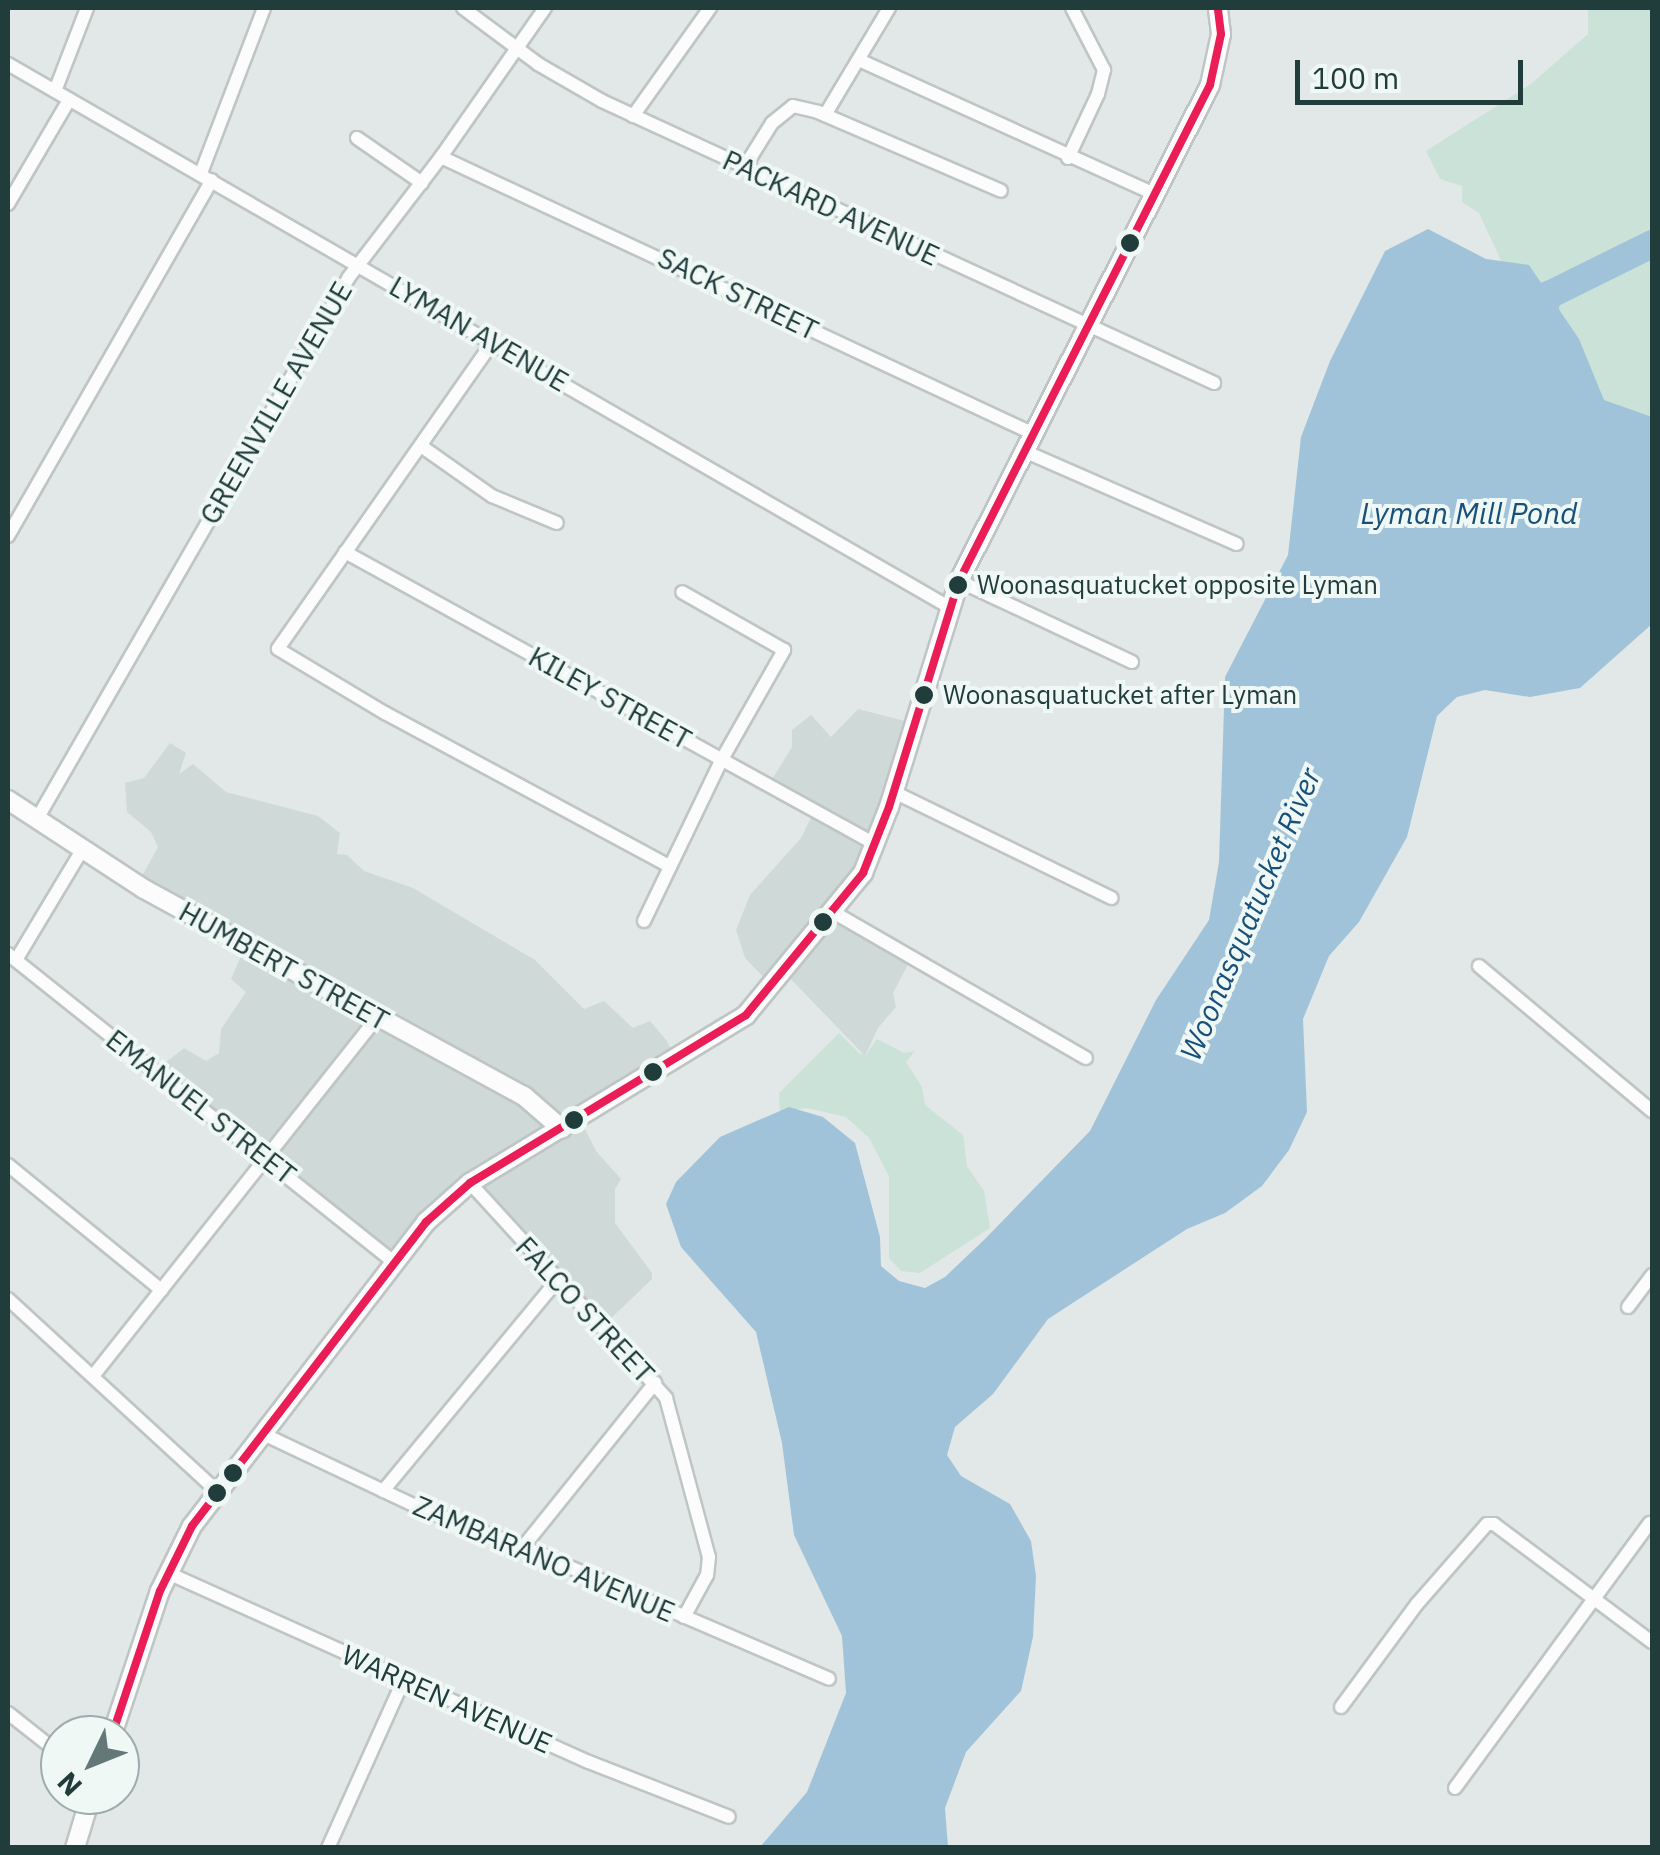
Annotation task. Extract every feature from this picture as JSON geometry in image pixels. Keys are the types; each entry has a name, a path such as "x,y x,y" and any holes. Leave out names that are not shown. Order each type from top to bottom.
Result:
{"street":[{"path":"55,91 87,8"},
{"path":"8,533 206,176 264,8"},
{"name":"PACKARD AVENUE","path":"463,8 554,74 633,116 1214,384"},
{"name":"GREENVILLE AVENUE","path":"37,819 358,264 422,184 545,8"},
{"path":"633,116 710,8"},
{"path":"825,115 889,8"},
{"path":"1068,158 1098,94 1104,70 1072,8"},
{"path":"119,1715 168,1573 216,1490 394,1261 448,1199 746,1015 863,873 894,792 948,607 1210,84 1221,34 1218,8"},
{"path":"859,60 1068,158 1155,194"},
{"name":"LYMAN AVENUE","path":"8,64 948,607"},
{"path":"8,204 69,100"},
{"path":"744,168 784,110 804,107 1001,191"},
{"path":"357,138 422,184"},
{"name":"SACK STREET","path":"441,157 1237,544"},
{"path":"492,343 278,649 385,713 668,865"},
{"path":"421,446 492,496 557,523"},
{"name":"KILEY STREET","path":"345,552 875,844"},
{"path":"959,581 1132,662"},
{"path":"644,921 721,761 784,650 682,592"},
{"path":"894,792 1111,898"},
{"name":"HUMBERT STREET","path":"8,800 82,850 524,1096 562,1128"},
{"path":"12,957 82,850"},
{"path":"834,912 1086,1058"},
{"name":"EMANUEL STREET","path":"12,957 394,1261"},
{"path":"1479,966 1652,1112"},
{"path":"93,1376 378,1017"},
{"path":"8,1165 161,1290"},
{"name":"FALCO STREET","path":"470,1183 556,1282 655,1383 672,1416 709,1557 707,1575 684,1617"},
{"path":"1628,1306 1652,1275"},
{"path":"383,1491 556,1282"},
{"path":"8,1300 216,1490"},
{"path":"523,1547 655,1383"},
{"name":"ZAMBARANO AVENUE","path":"261,1433 383,1491 830,1679"},
{"path":"1342,1708 1417,1604 1483,1526 1494,1524 1652,1642"},
{"path":"1455,1788 1597,1601 1650,1524"},
{"name":"WARREN AVENUE","path":"168,1573 402,1681 728,1817"},
{"path":"328,1848 402,1681"},
{"path":"8,1713 40,1738"},
{"path":"75,1848 85,1815"}],"shaded area":[{"path":"858,709 913,723 900,780 839,905 913,955 893,993 896,1007 878,1028 865,1056 784,972 769,983 745,958 736,930 750,895 801,838 816,807 771,781 792,747 792,730 811,715 831,737"},
{"path":"170,743 186,753 179,774 193,764 226,792 318,816 340,833 337,854 347,855 364,871 413,888 535,960 584,1009 604,1001 633,1028 650,1021 667,1041 675,1057 580,1119 596,1151 621,1179 615,1189 615,1223 652,1273 652,1279 605,1324 474,1183 396,1257 162,1072 160,1067 184,1048 206,1061 219,1053 221,1029 246,992 231,979 248,940 141,878 158,847 151,832 127,812 125,783 144,778"}],"green space":[{"path":"1588,8 1652,8 1652,429 1580,387 1503,265 1479,213 1462,202 1462,186 1440,179 1426,151 1531,84 1588,34"},
{"path":"839,1033 860,1054 866,1055 877,1039 904,1053 915,1051 906,1062 922,1087 925,1105 963,1135 967,1166 984,1191 990,1228 920,1273 901,1271 889,1258 889,1176 869,1138 846,1117 807,1108 780,1112 779,1093"}],"water":[{"name":"Lyman Mill Pond","path":"1428,229 1486,259 1529,265 1579,339 1604,400 1652,417 1652,624 1580,688 1530,697 1485,690 1457,697 1437,716 1407,837 1359,922 1329,956 1303,1019 1307,1112 1289,1150 1262,1186 1225,1213 1187,1229 1048,1319 993,1394 955,1427 947,1455 961,1476 1010,1504 1031,1541 1036,1576 1033,1637 1021,1691 966,1752 945,1808 948,1847 760,1847 807,1792 846,1693 842,1636 794,1535 782,1443 756,1332 681,1247 666,1204 676,1182 720,1137 789,1107 823,1117 855,1143 880,1237 881,1266 899,1281 925,1288 945,1277 985,1239 1090,1131 1156,1000 1209,920 1219,862 1225,677 1288,555 1301,437 1330,361 1385,251"}],"waterway":[{"name":"Woonasquatucket River","path":"1535,331 1549,295 1652,244"}],"transit line":[{"path":"119,1715 160,1591 192,1526 426,1222 470,1183 746,1015 863,873 889,807 959,581 1210,85 1221,34 1218,8"}],"place":[{"name":"Woonasquatucket opposite Lyman","path":"958,585"},
{"name":"Woonasquatucket after Lyman","path":"924,695"}]}
